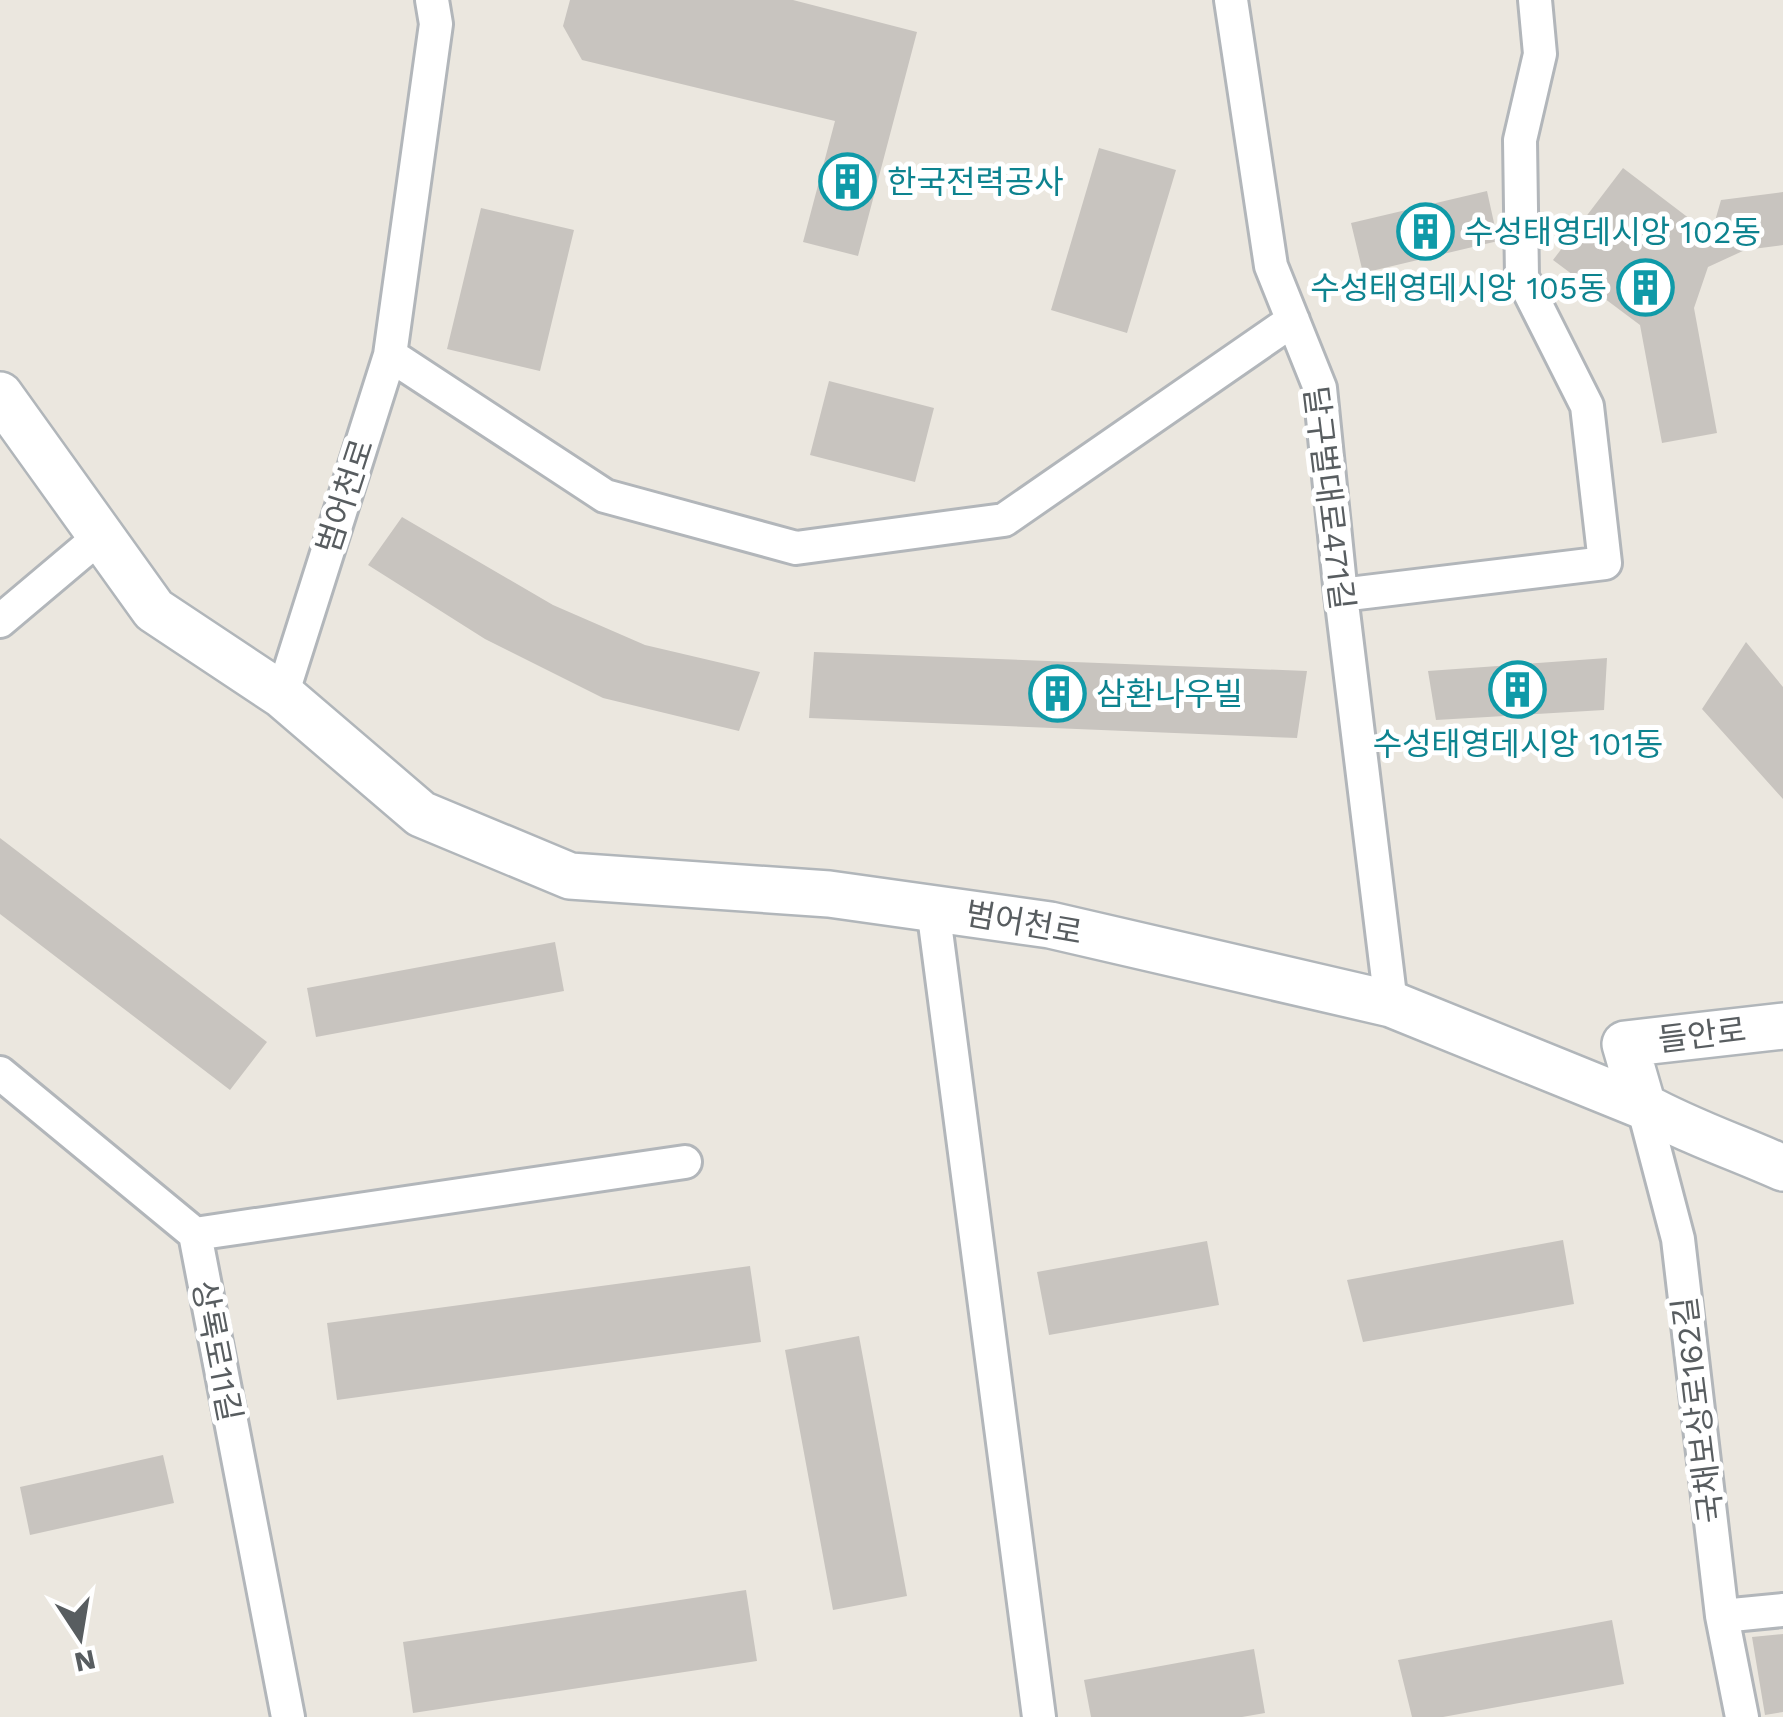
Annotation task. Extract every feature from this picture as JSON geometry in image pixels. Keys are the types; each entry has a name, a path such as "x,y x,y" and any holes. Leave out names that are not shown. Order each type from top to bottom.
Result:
{"street":[{"name":"범어천로","path":"282,694 390,354 436,24 432,0"},
{"name":"달구벌대로471길","path":"1231,0 1271,266 1320,388 1392,1004"},
{"path":"1342,596 1605,563 1587,406 1522,277 1520,140 1540,54 1534,0"},
{"path":"390,354 605,496 796,548 1004,520 1293,320"},
{"name":"범어천로","path":"0,395 154,610 282,694 421,814 570,876 829,894 1050,925 1392,1004 1783,1168"},
{"path":"0,621 102,534"},
{"path":"933,908 1038,1717"},
{"name":"들안로","path":"1642,1106 1626,1044 1783,1026"},
{"name":"상록로11길","path":"0,1073 195,1234 288,1717"},
{"name":"국채보상로162길","path":"1642,1106 1678,1238 1722,1616 1742,1717"},
{"path":"195,1234 685,1162"},
{"path":"1722,1616 1783,1610"}],"building":[{"name":"한국전력공사","path":"570,0 793,0 917,32 858,256 803,242 835,121 582,60 563,26"},
{"path":"1099,148 1176,170 1127,333 1051,310"},
{"name":"수성태영데시앙 105동","path":"1623,168 1711,235 1721,200 1783,192 1783,245 1745,250 1708,267 1694,308 1717,433 1662,443 1640,325 1553,260"},
{"name":"수성태영데시앙 102동","path":"1487,191 1498,241 1363,273 1351,223"},
{"path":"481,208 574,230 540,371 447,349"},
{"path":"829,381 934,408 915,482 810,455"},
{"path":"402,517 553,605 645,645 760,672 739,731 603,698 485,639 368,565"},
{"path":"1746,642 1783,687 1783,799 1702,709"},
{"name":"삼환나우빌","path":"814,652 1307,671 1297,738 809,718"},
{"name":"수성태영데시앙 101동","path":"1607,658 1604,710 1436,720 1428,671"},
{"path":"0,838 267,1042 230,1090 0,914"},
{"path":"555,942 564,991 316,1037 307,988"},
{"path":"1563,1240 1574,1304 1363,1342 1347,1280"},
{"path":"1207,1241 1219,1305 1049,1335 1037,1272"},
{"path":"750,1266 761,1342 337,1400 327,1323"},
{"path":"859,1336 907,1596 833,1610 785,1350"},
{"path":"163,1455 174,1503 30,1535 20,1487"},
{"path":"746,1590 757,1661 413,1713 403,1642"},
{"path":"1612,1620 1624,1684 1443,1717 1412,1717 1398,1660"},
{"path":"1783,1634 1783,1712 1765,1715 1752,1637"},
{"path":"1254,1649 1265,1713 1242,1717 1091,1717 1084,1680"}],"place":[{"name":"한국전력공사","path":"848,182"},
{"name":"수성태영데시앙 102동","path":"1425,232"},
{"name":"수성태영데시앙 105동","path":"1646,288"},
{"name":"수성태영데시앙 101동","path":"1518,690"},
{"name":"삼환나우빌","path":"1057,694"}]}
